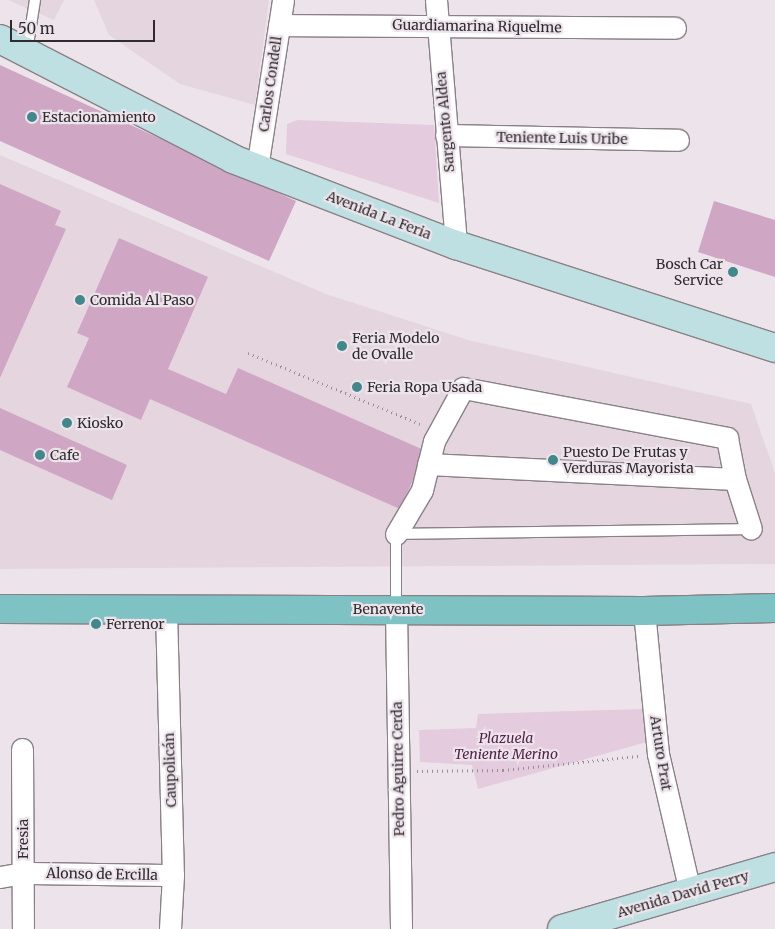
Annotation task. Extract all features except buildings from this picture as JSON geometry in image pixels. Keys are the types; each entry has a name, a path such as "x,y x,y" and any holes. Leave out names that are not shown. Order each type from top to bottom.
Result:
{"main road":[{"name":"Avenida La Feria","path":"0,39 103,94 258,168 456,245 775,348"},
{"name":"Benavente","path":"0,608 644,611 775,608"},
{"name":"Avenida David Perry","path":"562,929 606,923 690,892 775,867"}],"street":[{"name":"Carlos Condell","path":"258,168 282,0"},
{"name":"Sargento Aldea","path":"436,0 435,24 456,245"},
{"name":"Guardiamarina Riquelme","path":"279,25 435,24 675,28"},
{"name":"Teniente Luis Uribe","path":"446,135 678,140"},
{"path":"396,534 422,490 428,464 439,432 463,388 728,438 735,479 751,530"},
{"path":"428,464 735,479"},
{"name":"Pedro Aguirre Cerda","path":"396,609 401,929"},
{"name":"Caupolicán","path":"166,610 173,876 170,929"},
{"name":"Arturo Prat","path":"644,611 658,754 690,892"},
{"name":"Fresia","path":"22,749 23,929"},
{"name":"Alonso de Ercilla","path":"0,877 23,873 173,876"}],"lane":[{"path":"27,53 35,0"},
{"path":"396,609 396,534 751,530"}],"path":[{"path":"248,354 439,432"},
{"path":"398,772 503,770 658,754"}],"shaded area":[{"path":"8,0 64,0 54,20"},
{"path":"94,0 269,0 255,105 180,84 109,35"},
{"name":"Feria Modelo de Ovalle","path":"0,155 326,294 468,340 751,404 775,473 775,564 0,569"}],"green space":[{"path":"298,120 434,125 439,203 286,154 287,124"},
{"name":"Plazuela Teniente Merino","path":"642,709 647,742 478,789 472,765 420,762 419,730 476,728 478,714"}],"place":[{"name":"Estacionamiento","path":"32,117"},
{"name":"Bosch Car Service","path":"733,272"},
{"name":"Comida Al Paso","path":"80,300"},
{"name":"Feria Modelo de Ovalle","path":"342,346"},
{"name":"Feria Ropa Usada","path":"357,387"},
{"name":"Kiosko","path":"67,423"},
{"name":"Cafe","path":"40,455"},
{"name":"Puesto De Frutas y Verduras Mayorista","path":"553,460"},
{"name":"Ferrenor","path":"96,624"}]}
